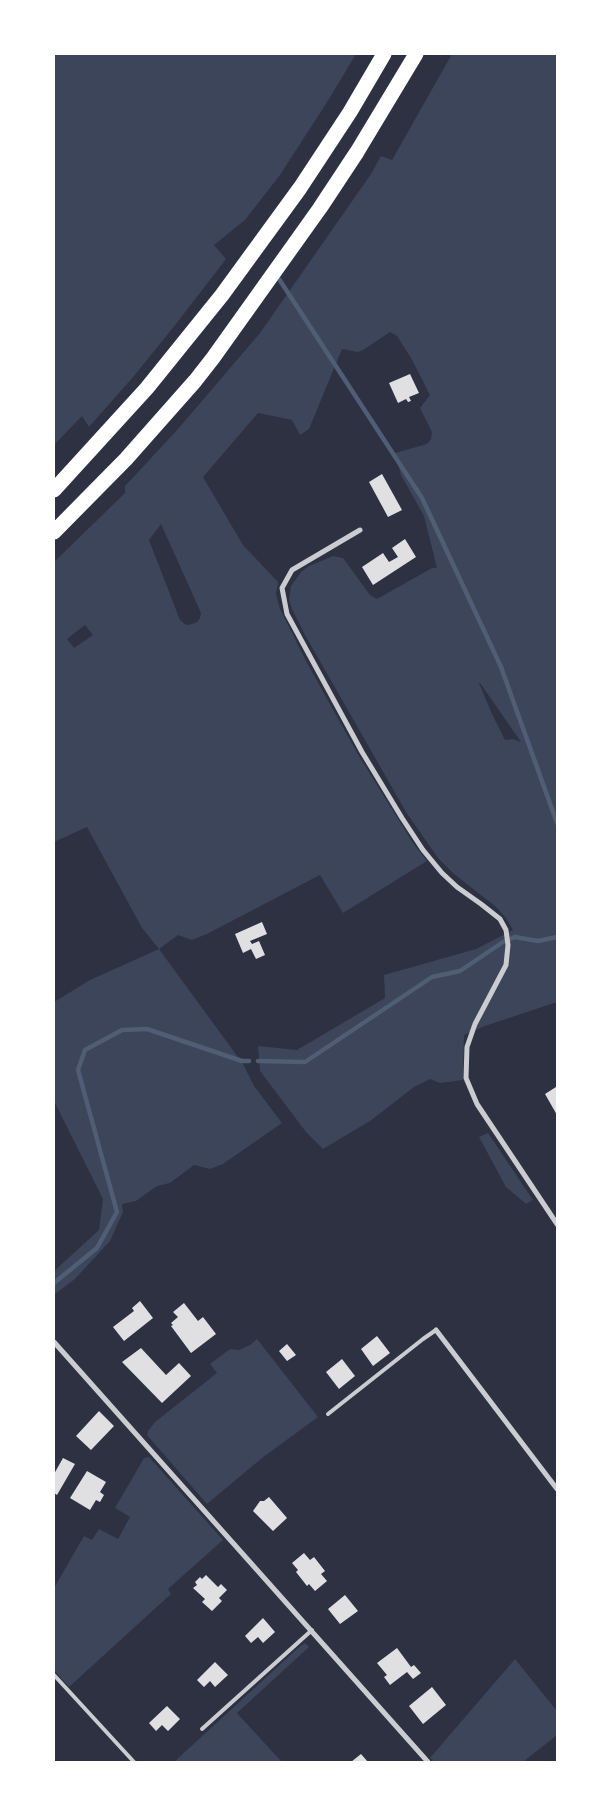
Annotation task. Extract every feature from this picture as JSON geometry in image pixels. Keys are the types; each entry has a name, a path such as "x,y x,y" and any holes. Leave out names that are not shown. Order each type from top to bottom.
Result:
{"highway":[{"path":"54,490 147,388 222,295 300,188 350,112 384,54"},
{"path":"54,532 126,459 190,388 213,358 320,208 357,152 416,54"}],"street":[{"path":"360,530 292,570 282,588 287,614 362,752 402,818 442,873 457,887 500,919 507,934 506,965 475,1024 467,1047 466,1078 477,1104 557,1224"},
{"path":"436,1330 557,1489"},
{"path":"54,1342 428,1762"}],"lane":[{"path":"328,1414 436,1330"},
{"path":"202,1729 312,1630"},
{"path":"54,1675 134,1762"}],"shaded area":[{"path":"54,54 356,54 280,175 245,220 214,245 226,259 176,324 89,427 82,416 54,445"},
{"path":"452,54 557,54 557,1002 464,1035 463,1080 440,1083 430,1079 414,1087 370,1121 323,1149 306,1132 260,1071 258,1046 297,1050 385,998 384,975 476,949 513,930 506,918 495,906 454,874 438,858 406,812 305,635 289,600 291,586 301,572 309,566 333,556 343,558 370,595 377,599 432,568 437,568 424,516 401,475 395,453 427,444 431,439 432,432 420,408 430,395 411,358 397,336 390,332 358,352 342,349 309,429 300,435 292,420 258,413 203,477 243,545 278,582 276,594 280,609 307,663 359,756 413,843 427,861 343,913 320,875 207,934 192,940 178,935 159,949 142,928 87,827 54,842 54,562 125,493 125,486 178,429 260,333 371,174 381,156 392,160","holes":["161,524 201,613 197,622 192,624 186,625 180,620 149,540","85,625 93,635 74,648 67,639","479,683 521,742 513,739 505,740"]},
{"path":"159,949 243,1064 254,1086 282,1123 223,1164 210,1169 194,1165 170,1183 157,1186 136,1201 122,1204 123,1212 110,1241 75,1279 54,1295 54,1271 99,1230 103,1199 54,1101 54,1002 90,980"},
{"path":"488,1133 533,1200 526,1204 506,1187 479,1137"},
{"path":"257,1339 318,1417 262,1458 207,1504 147,1435 148,1431 155,1422 217,1373 210,1364 230,1349 239,1350"},
{"path":"149,1457 223,1540 168,1589 171,1594 69,1687 54,1670 54,1588 84,1536 92,1540 99,1529 118,1539 130,1517 115,1508 144,1458"},
{"path":"305,1643 309,1647 237,1713 282,1762 174,1762 298,1648"},
{"path":"515,1659 557,1711 557,1735 523,1762 434,1762 430,1758"}],"building":[{"path":"410,374 419,393 409,397 411,401 408,402 406,399 398,403 389,383"},
{"path":"382,474 402,510 388,517 369,482"},
{"path":"405,539 416,557 373,585 362,567 383,553 389,562 398,557 392,548"},
{"path":"262,922 267,934 250,941 252,944 259,941 265,955 256,959 251,949 243,953 235,934"},
{"path":"556,1087 557,1089 557,1115 545,1094"},
{"path":"140,1301 153,1318 124,1341 113,1327 134,1311 132,1308"},
{"path":"184,1303 198,1321 203,1317 216,1334 191,1353 171,1326 173,1325 171,1323 178,1317 173,1312"},
{"path":"377,1336 390,1353 373,1366 361,1349"},
{"path":"287,1344 296,1355 287,1361 279,1351"},
{"path":"141,1348 166,1375 179,1363 191,1376 162,1403 122,1362"},
{"path":"342,1359 355,1376 339,1389 326,1372"},
{"path":"99,1411 114,1426 91,1450 76,1436"},
{"path":"63,1458 75,1464 57,1495 54,1493 54,1474"},
{"path":"87,1471 106,1482 100,1492 104,1495 100,1502 96,1500 90,1510 70,1498"},
{"path":"269,1497 287,1518 273,1531 253,1511 260,1501 264,1501"},
{"path":"304,1553 310,1560 314,1557 325,1571 321,1574 327,1581 315,1591 309,1584 307,1586 296,1572 298,1570 292,1563"},
{"path":"206,1575 218,1587 221,1584 227,1590 219,1598 222,1601 212,1611 202,1602 205,1599 193,1588 197,1585 195,1582 200,1577 202,1579"},
{"path":"345,1595 358,1611 340,1624 328,1609"},
{"path":"263,1618 275,1632 263,1643 258,1637 251,1643 245,1636"},
{"path":"397,1648 411,1667 414,1665 421,1673 413,1679 407,1672 390,1685 384,1677 387,1675 377,1663"},
{"path":"215,1662 228,1675 215,1687 210,1681 204,1687 197,1680"},
{"path":"432,1687 446,1705 423,1724 409,1706"},
{"path":"167,1706 180,1719 168,1731 162,1725 156,1731 149,1723"},
{"path":"361,1754 368,1762 351,1762"}],"waterway":[{"path":"279,279 422,498 501,667 557,823"},
{"path":"258,1061 305,1062 432,977 460,971 503,942 515,937 538,941 557,937"},
{"path":"54,1283 97,1248 117,1212 78,1070 85,1050 122,1030 147,1029 242,1061 249,1061"}]}
